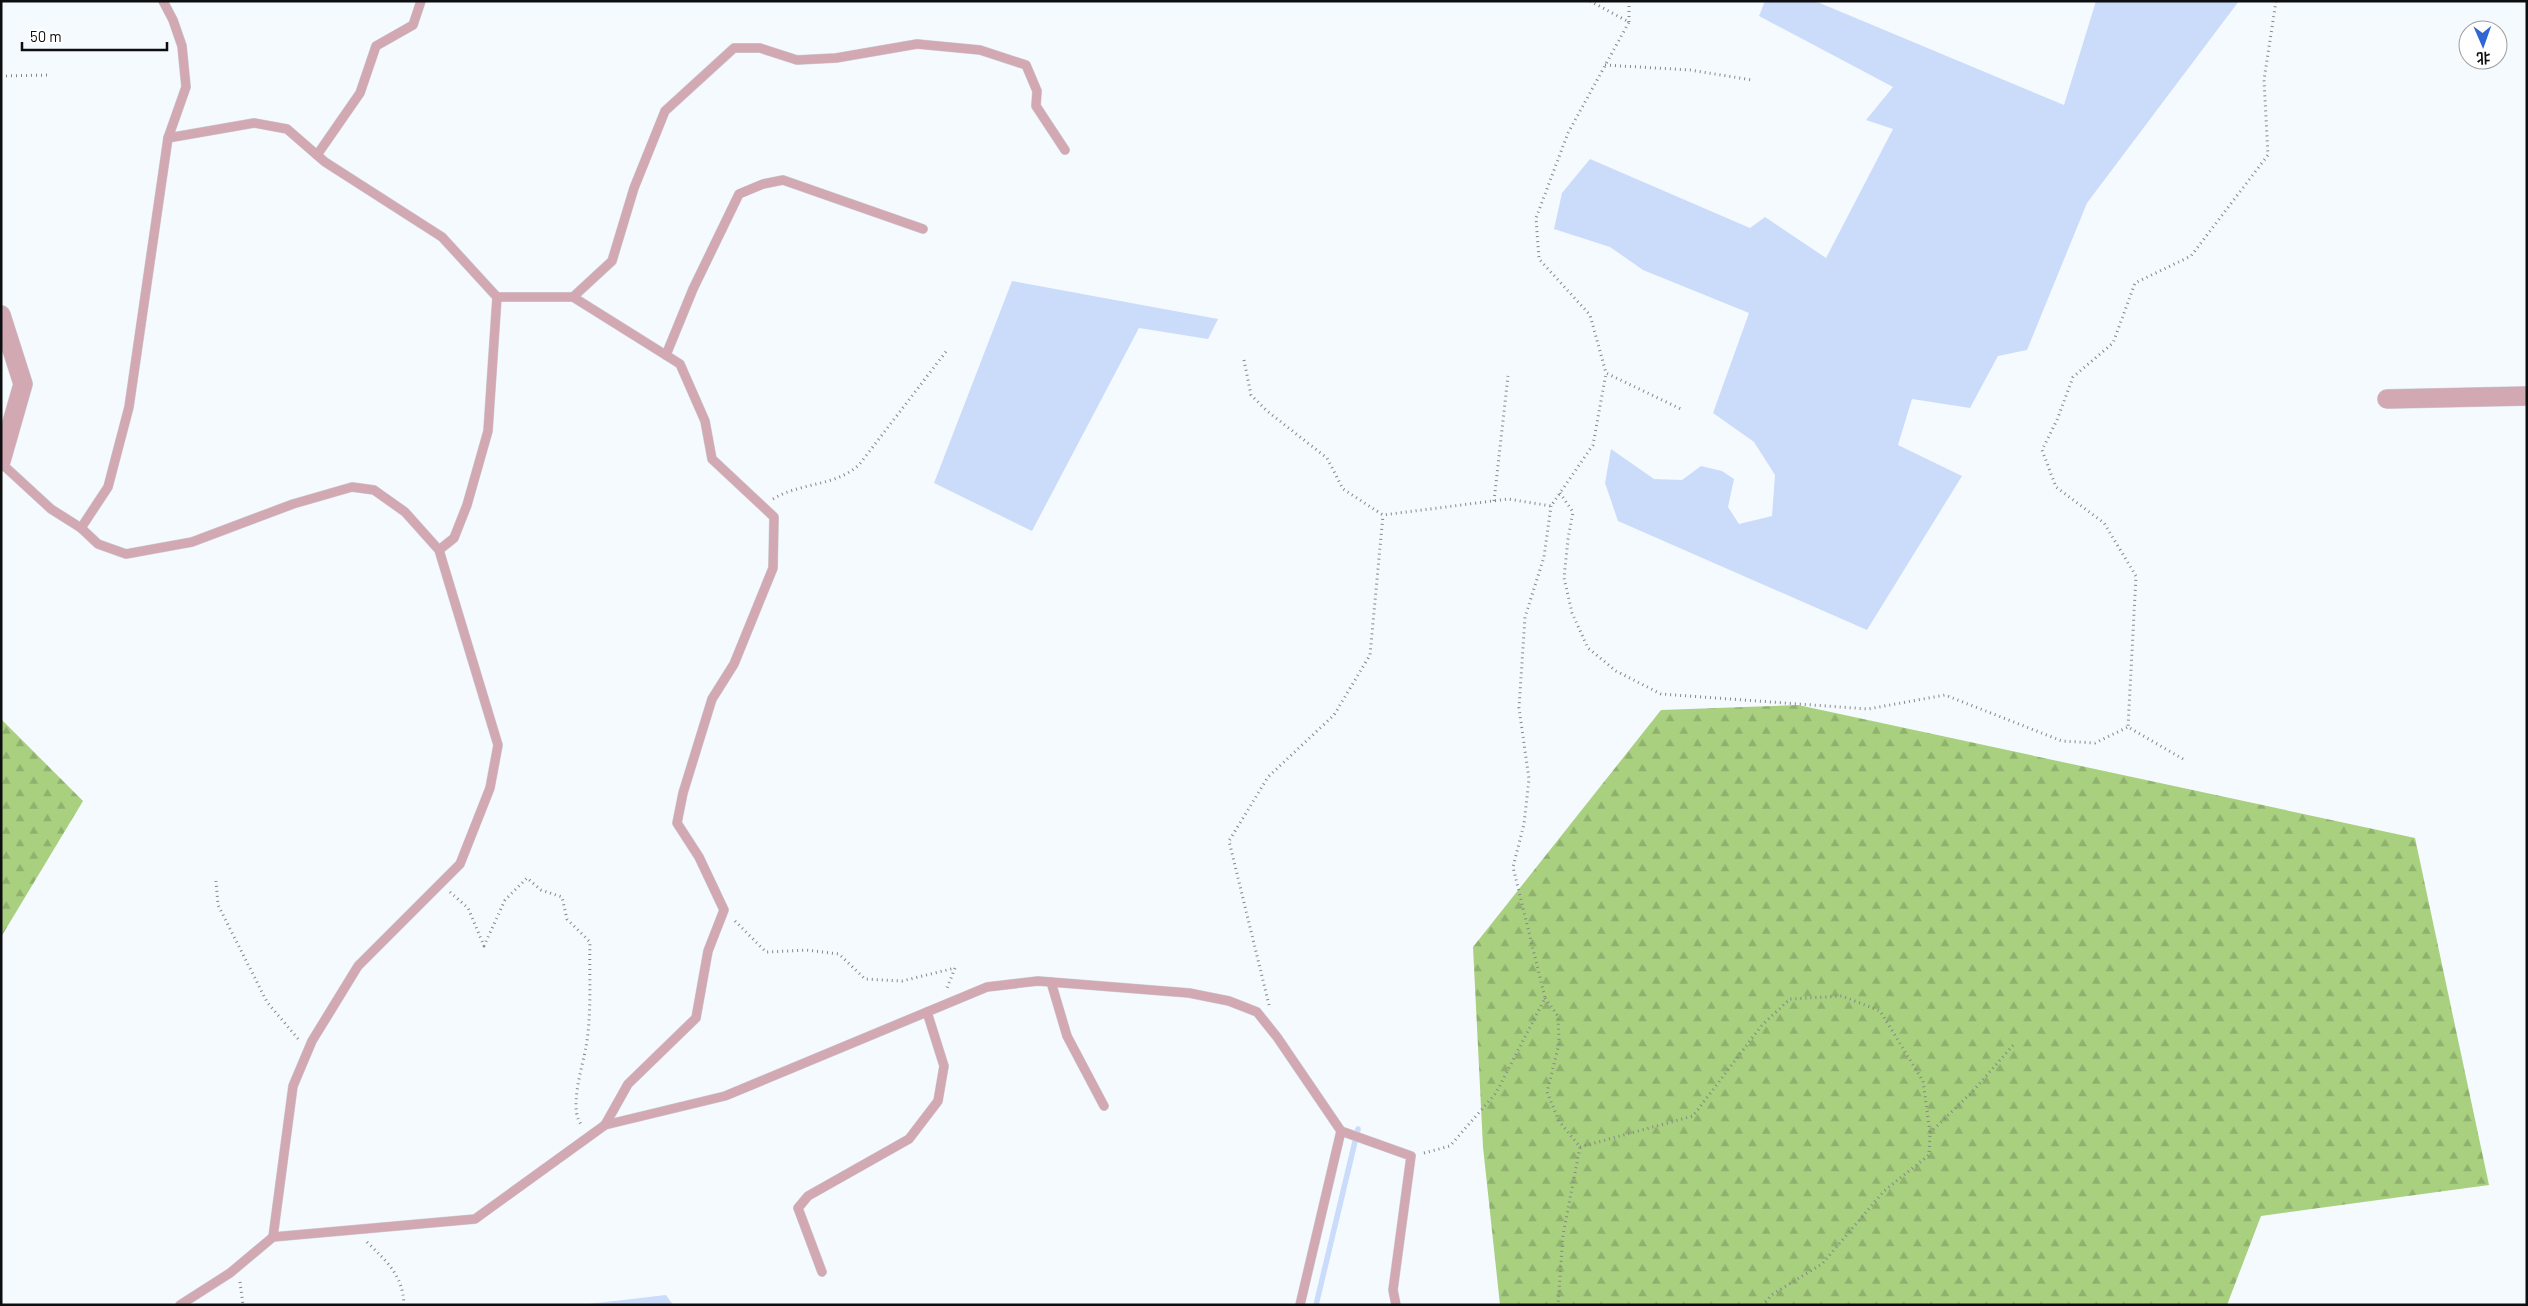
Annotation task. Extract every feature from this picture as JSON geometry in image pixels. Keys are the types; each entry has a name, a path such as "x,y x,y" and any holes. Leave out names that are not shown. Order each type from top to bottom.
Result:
{"street":[{"path":"1,315 23,384 1,462"},
{"path":"2387,399 2527,396"}],"lane":[{"path":"81,528 108,487 129,407 168,138 186,87 182,46 174,20 163,1"},
{"path":"317,155 360,94 376,46 413,24 421,1"},
{"path":"573,297 612,261 634,188 665,111 734,48 760,48 797,60 836,58 916,44 980,50 1026,65 1036,91 1036,106 1065,150"},
{"path":"168,138 254,123 287,129 317,155 442,237 497,297 488,431 468,504 454,538 439,550"},
{"path":"666,355 693,289 739,194 763,184 783,180 924,229"},
{"path":"497,297 573,297 680,364 705,421 712,459 774,517 773,568 734,664 712,699 683,793 677,823 698,857 724,910 708,951 696,1018 628,1084 606,1125"},
{"path":"1,462 51,509 81,528 98,544 126,554 159,550 192,542 293,504 352,487 374,490 405,512 439,550 498,745 490,788 460,864 358,966 308,1050 293,1086 273,1237"},
{"path":"180,1305 238,1266 273,1237 475,1219 606,1125 725,1096 987,987 1038,981 1189,993 1230,1001 1256,1012 1277,1036 1341,1131 1411,1156 1393,1290 1396,1305"},
{"path":"1051,982 1067,1036 1104,1106"},
{"path":"822,1272 798,1208 808,1196 909,1139 938,1101 944,1066 927,1012"},
{"path":"1300,1305 1341,1131"}],"path":[{"path":"1590,1 1628,22"},
{"path":"1558,1305 1563,1235 1580,1147 1559,1121 1547,1092 1559,1044 1558,1016 1545,998 1513,867 1524,824 1529,779 1519,708 1525,617 1544,557 1551,506 1593,445 1606,374 1590,315 1539,259 1536,218 1568,133 1628,22 1629,1"},
{"path":"2128,726 2136,576 2104,523 2056,487 2042,450 2057,420 2073,377 2113,343 2135,283 2191,256 2268,155 2264,80 2276,1"},
{"path":"1605,66 1690,70 1752,80"},
{"path":"1,76 49,75"},
{"path":"762,506 786,491 825,484 848,475 860,465 948,349"},
{"path":"1244,360 1251,395 1327,458 1343,489 1383,515 1508,500 1551,506"},
{"path":"1606,374 1683,410"},
{"path":"1494,501 1508,376"},
{"path":"1560,493 1573,512 1564,578 1572,613 1588,648 1616,670 1661,694 1868,709 1945,694 2062,741 2096,743 2128,726"},
{"path":"1277,1036 1229,841 1268,777 1334,715 1370,655 1383,515"},
{"path":"2128,726 2183,760"},
{"path":"441,884 468,908 484,946 505,900 527,878 541,890 562,897 567,919 590,942 586,1044 575,1104 579,1123 593,1134"},
{"path":"216,881 218,905 267,1002 308,1050"},
{"path":"724,910 766,952 806,950 839,954 866,979 902,981 955,968 940,1006"},
{"path":"1580,1147 1693,1116 1762,1025 1790,999 1842,996 1880,1011 1923,1081 1930,1134 1930,1155 1884,1191 1822,1264 1773,1294 1762,1305"},
{"path":"1411,1156 1450,1146 1496,1093 1545,998"},
{"path":"1930,1134 1973,1091 2015,1043"},
{"path":"354,1229 386,1261 404,1287 404,1305"},
{"path":"238,1266 243,1305"}],"green space":[{"path":"1798,705 2415,838 2489,1185 2261,1216 2227,1305 1500,1305 1483,1147 1473,947 1661,710"},
{"path":"1,719 83,801 1,937"}],"water":[{"path":"1765,1 1815,1 2064,105 2096,1 2239,1 2087,203 2027,350 1998,356 1970,408 1912,399 1898,445 1962,476 1867,630 1618,521 1605,483 1611,449 1654,479 1682,480 1701,466 1722,471 1734,479 1728,507 1739,524 1772,516 1775,475 1754,442 1713,413 1749,313 1643,270 1610,247 1554,229 1562,193 1590,159 1750,228 1765,217 1826,258 1893,129 1866,120 1893,87 1759,16"},
{"path":"1012,281 1218,319 1208,339 1139,328 1032,531 934,483"},
{"path":"666,1295 673,1305 580,1305"}],"waterway":[{"path":"1316,1305 1358,1129"}]}
